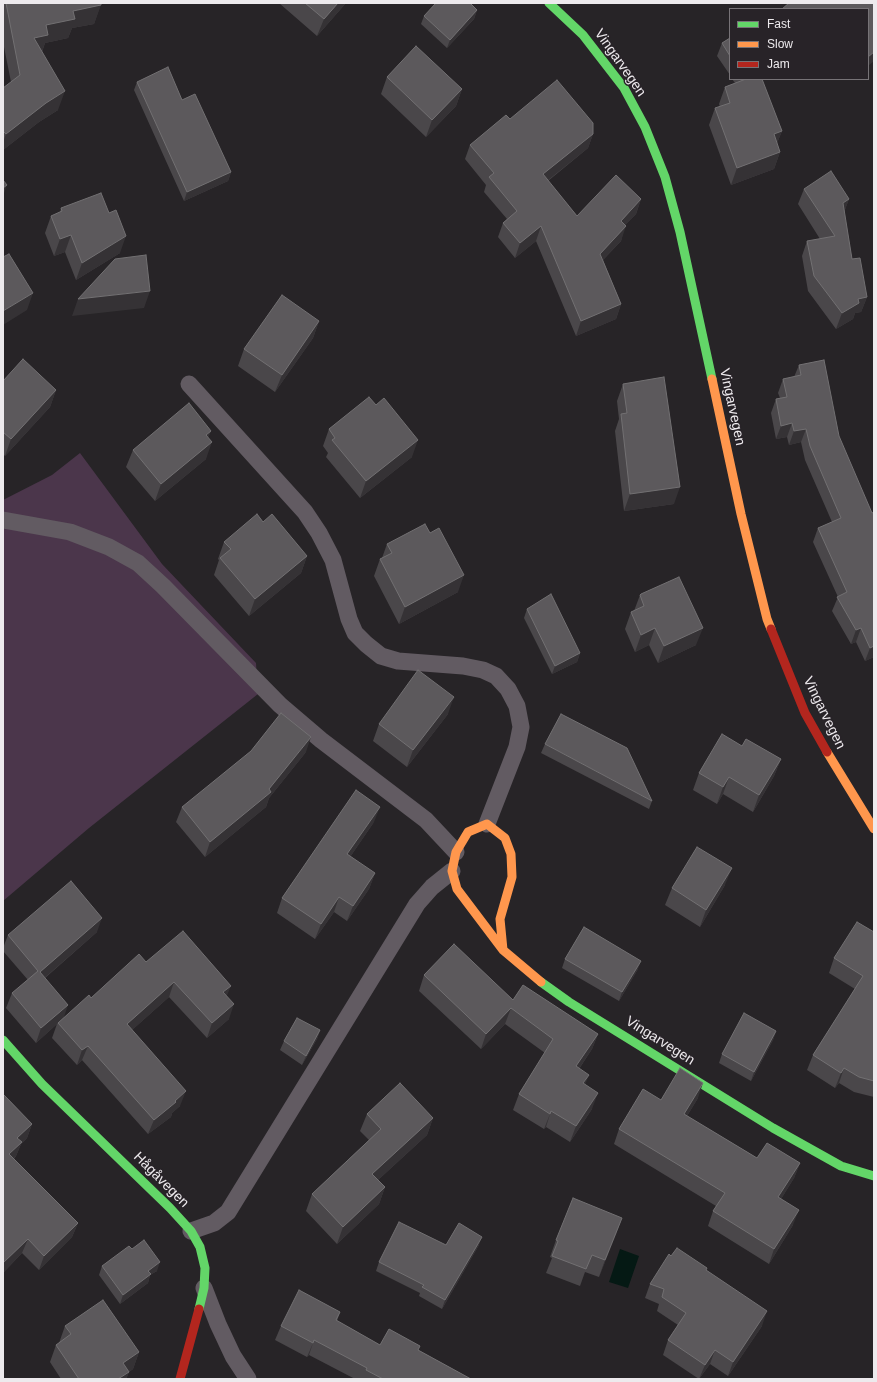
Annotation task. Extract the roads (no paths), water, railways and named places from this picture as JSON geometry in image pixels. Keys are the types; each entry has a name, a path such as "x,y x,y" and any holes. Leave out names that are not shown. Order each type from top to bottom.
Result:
{"street":[{"name":"Vingarvegen","path":"549,3 583,35 624,88 645,127 662,170 680,232 741,514 768,619 805,713 839,773 874,829"},
{"name":"Vingarvegen","path":"487,824 468,832 456,852 452,871 457,889 503,950 527,972 569,1002 774,1128 841,1166 874,1176"},
{"path":"487,824 506,838 511,854 512,877 500,919 503,950"},
{"name":"Hågåvegen","path":"3,1040 42,1084 170,1208 191,1231 200,1247 205,1268 204,1288 180,1379"}],"lane":[{"path":"189,384 305,512 319,533 333,560 349,619 355,633 366,644 381,656 398,661 463,666 483,670 496,676 508,689 517,706 521,727 518,747 487,824"},
{"path":"3,520 70,532 109,548 138,563 163,586 280,705 321,740 426,820 456,852"},
{"path":"191,1231 214,1223 228,1212 417,904 432,887 452,871"},
{"path":"204,1288 218,1324 233,1356 248,1379"}]}
